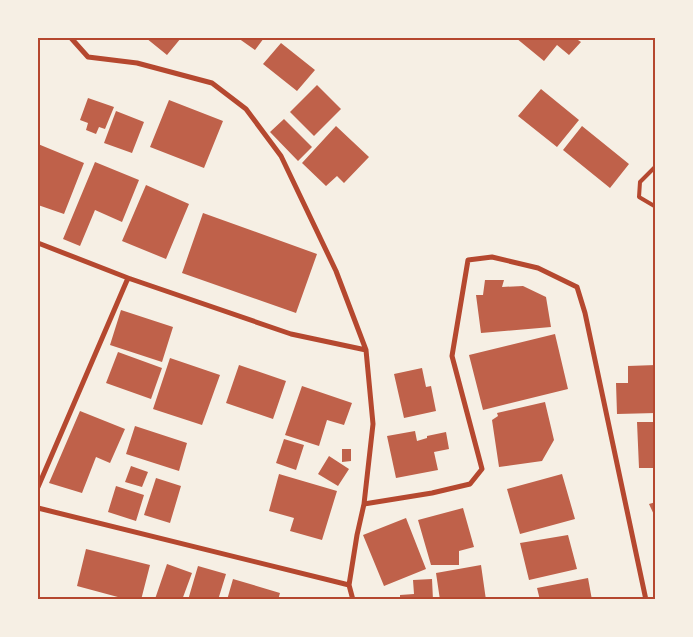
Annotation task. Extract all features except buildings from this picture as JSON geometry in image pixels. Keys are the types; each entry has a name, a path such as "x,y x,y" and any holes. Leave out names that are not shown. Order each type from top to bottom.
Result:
{"street":[{"path":"71,38 88,57 137,63 212,83 246,109 281,156 336,271 366,350 373,424 364,504 349,585 354,600"},
{"path":"38,243 128,278 291,334 366,350"},
{"path":"364,504 432,493 470,484 482,468 452,356 468,260 492,257 538,268 577,287 585,312 646,600"},
{"path":"38,487 128,278"},
{"path":"38,508 349,585"}],"lane":[{"path":"656,166 640,182 639,197 656,207"}]}
